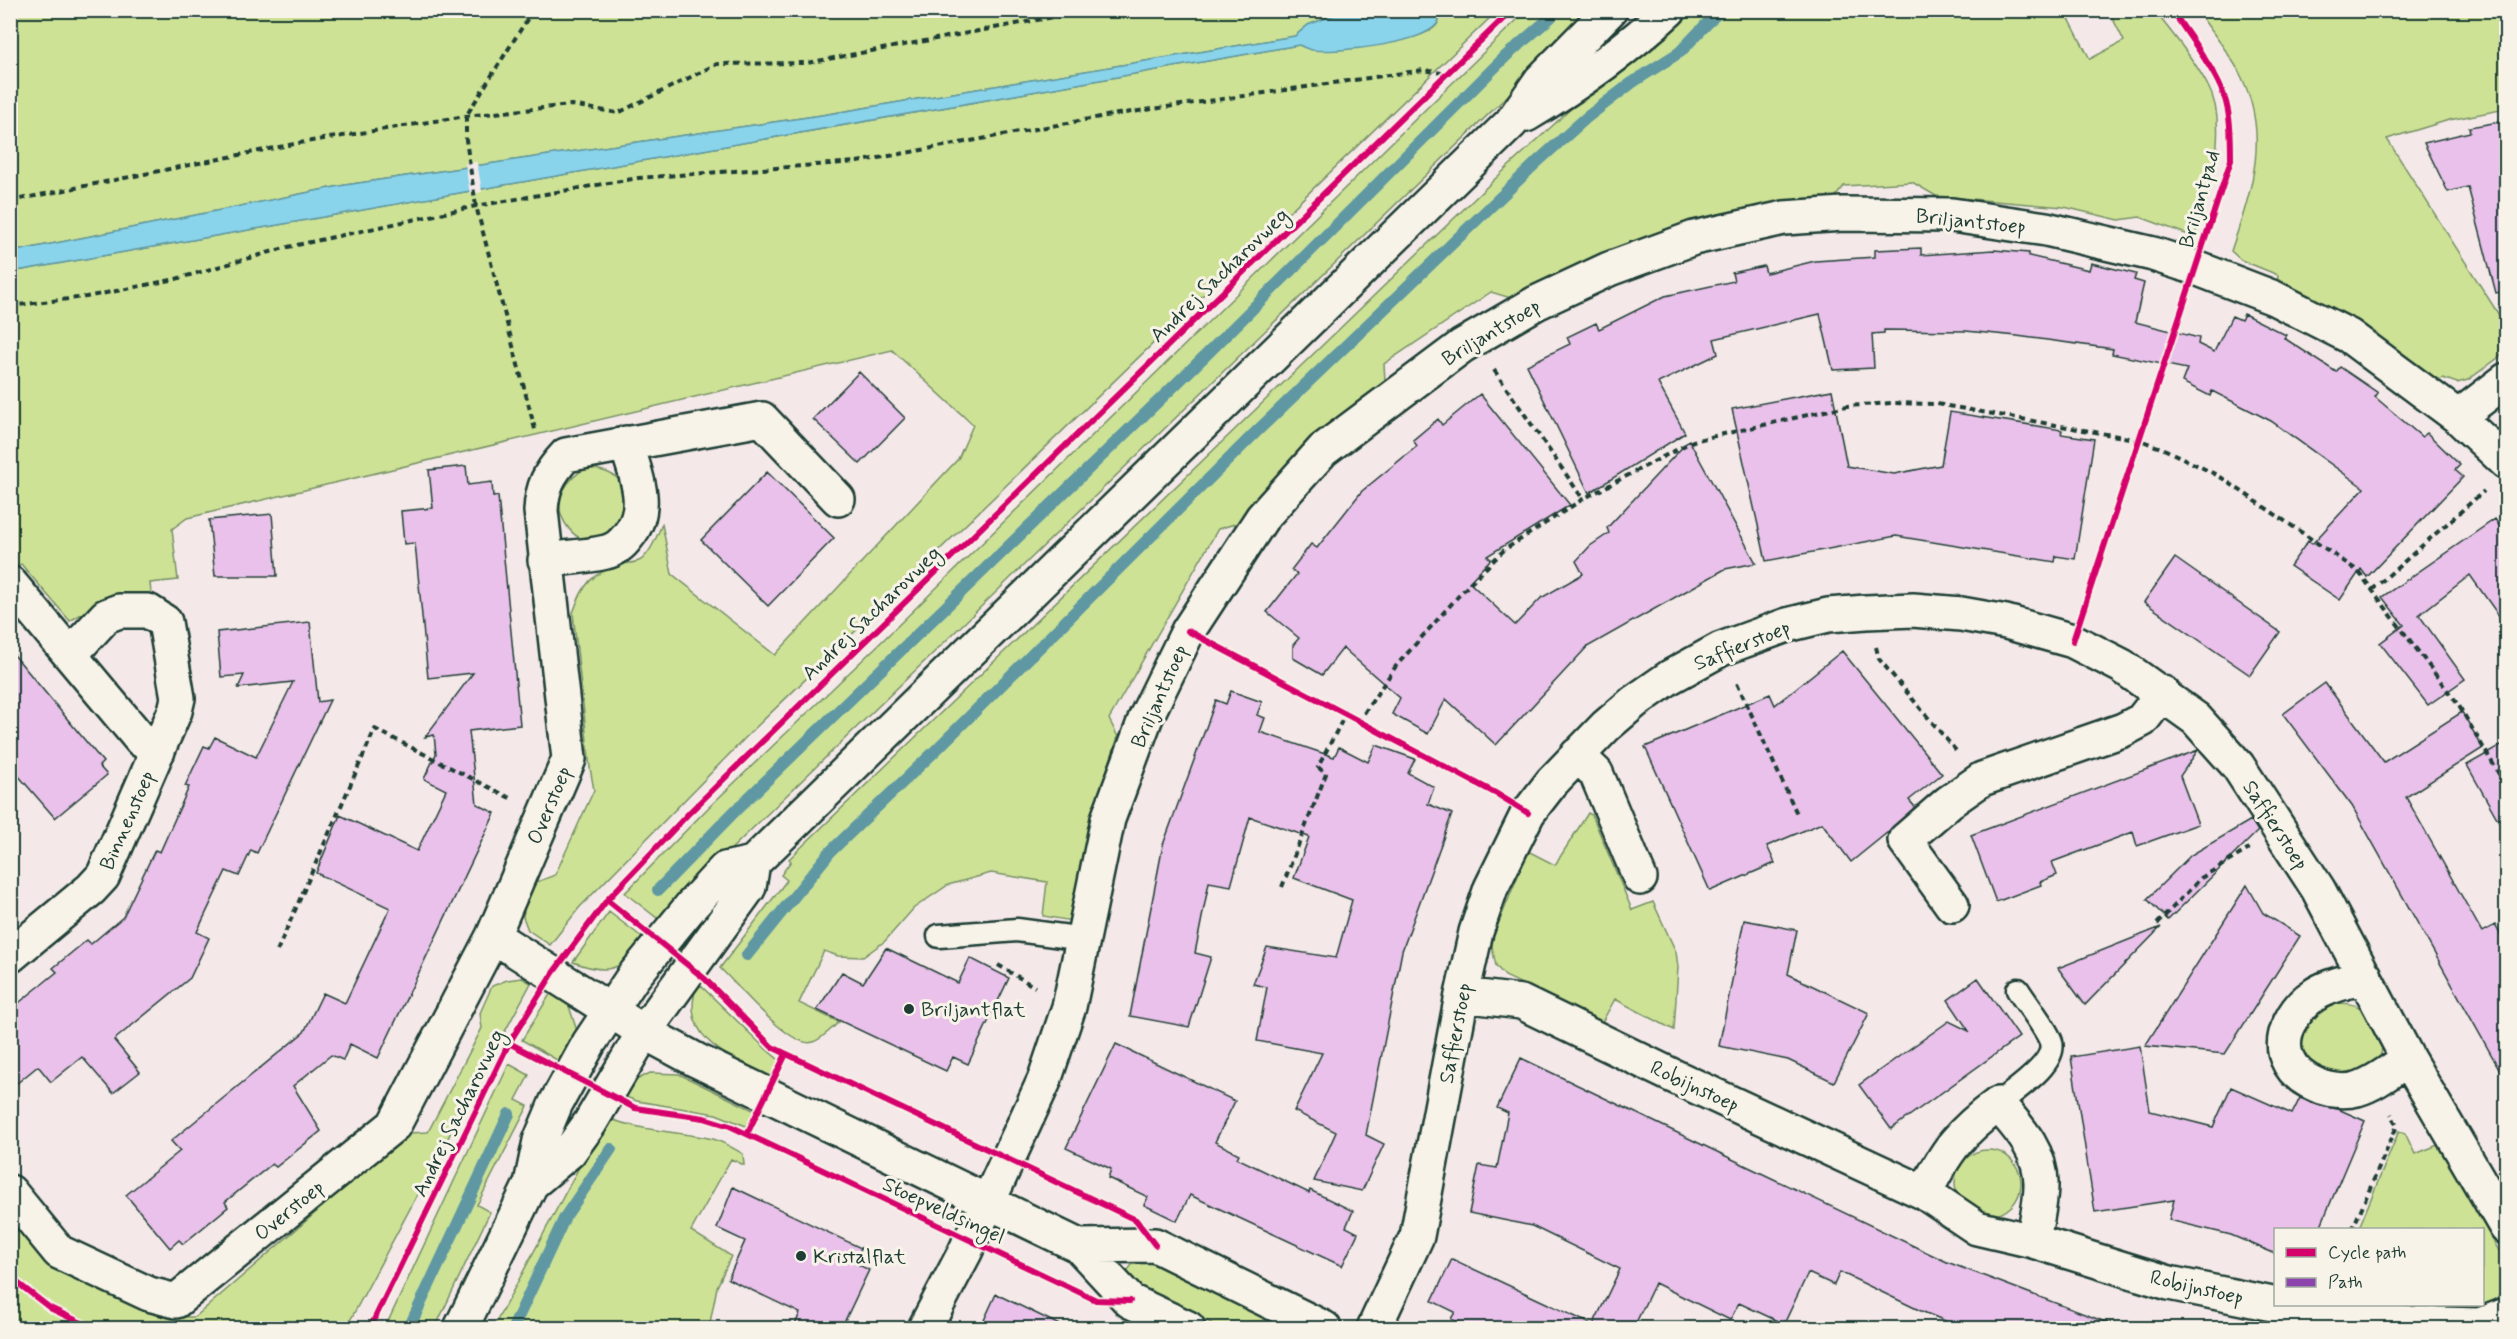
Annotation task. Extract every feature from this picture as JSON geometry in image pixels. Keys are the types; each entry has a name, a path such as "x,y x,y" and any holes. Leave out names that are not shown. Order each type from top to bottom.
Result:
{"street":[{"path":"461,1329 531,1184 540,1141 556,1102 611,1010 660,942 725,869 753,863 1511,123 1541,80 1610,10"},
{"path":"1511,123 1545,104 1648,29 1669,10"},
{"name":"Briljantstoep","path":"925,1329 989,1201 1044,1081 1070,1007 1108,819 1146,717 1188,631 1223,574 1262,518 1323,450 1473,340 1536,303 1608,269 1694,238 1784,218 1843,214 1952,215 2046,229 2153,254 2274,298 2349,336 2458,417 2498,474"},
{"path":"2458,417 2506,380"},
{"name":"Overstoep","path":"10,1191 60,1252 149,1294 176,1301 394,1125 493,936 569,759 541,511 542,492 548,477 566,455 762,419 838,499"},
{"path":"545,560 608,552 622,544 632,533 639,516 641,502 626,443"},
{"name":"Binnenstoep","path":"10,583 141,740 158,751"},
{"name":"Saffierstoep","path":"1374,1329 1417,1236 1476,932 1491,888 1528,813 1577,755 1634,702 1670,677 1721,649 1787,625 1828,615 1913,610 1961,614 2006,622 2073,641 2122,666 2163,693 2196,719 2238,766 2318,889 2408,1059 2506,1227"},
{"name":"Binnenstoep","path":"10,956 91,889 103,876 175,711 178,698 165,622 148,611 119,611 106,616 70,655"},
{"path":"1952,904 1905,840 1949,802 1982,779 2123,730 2142,720 2163,693"},
{"path":"1577,755 1596,773 1640,878"},
{"path":"531,1184 569,1152 590,1123 645,1032 749,887 753,863"},
{"path":"493,936 645,1032"},
{"path":"2365,976 2314,994 2293,1018 2284,1038 2287,1059 2305,1079 2334,1091 2357,1089 2373,1082 2408,1059"},
{"name":"Robijnstoep","path":"1462,995 1521,1002 1671,1075 1925,1193 1977,1228 2033,1240 2169,1283 2274,1304"},
{"name":"Stoepveldsingel","path":"645,1032 728,1076 1079,1246 1130,1301 1188,1329"},
{"path":"1925,1193 1941,1161 1955,1141 1971,1124 1998,1104 2025,1134 2038,1161 2042,1184 2033,1240"},
{"name":"Stoepveldsingel","path":"1079,1246 1155,1245 1324,1329"},
{"name":"Robijnstoep","path":"2282,1306 2316,1313 2404,1323 2480,1325 2506,1315"}],"lane":[{"path":"939,936 1017,930 1084,939"},
{"path":"1998,1104 2044,1065 2051,1055 2051,1042 2018,990"}],"path":[{"path":"533,10 466,116 466,140 476,206 548,477"},
{"path":"10,201 299,142 466,116 571,105 618,113 717,64 807,63 1076,12 1103,10"},
{"path":"1439,82 1455,66"},
{"path":"10,306 86,297 176,279 288,246 476,206 638,178 857,162 1111,115 1424,70 1447,74"},
{"path":"1473,340 1582,499"},
{"path":"1358,722 1396,666 1462,591 1495,558 1582,499 1693,441 1847,406 1891,403 1938,404 2140,440 2219,476 2358,572 2459,706 2506,786"},
{"path":"2136,451 2143,429"},
{"path":"2372,590 2498,474"},
{"path":"1866,612 1879,659 1943,739 1982,779"},
{"path":"1721,649 1798,816"},
{"path":"1335,710 1368,727"},
{"path":"1282,887 1326,774 1318,767 1345,715"},
{"path":"277,951 375,729 545,816"},
{"path":"2157,924 2200,878 2281,830"},
{"path":"971,933 988,959 1070,1007"},
{"path":"2353,1228 2397,1126 2373,1082"}],"green space":[{"path":"11,11 1344,11 1308,25 1295,36 822,115 345,185 11,252"},
{"path":"1431,11 1497,11 751,732 579,908 550,945 528,930 523,917 526,898 534,883 555,875 594,790 573,613 585,587 596,575 612,567 645,557 662,524 672,574 775,655 958,459 973,425 892,350 187,518 172,529 178,580 150,583 151,593 108,598 70,621 21,564 11,571 11,272 1299,45 1321,50 1384,44 1432,30 1439,20 1438,14"},
{"path":"1526,11 1595,11 723,857 662,922 625,893 708,808 876,647"},
{"path":"1696,11 2065,11 2090,59 2124,41 2109,11 2155,11 2196,66 2214,102 2217,121 2215,162 2206,202 2194,237 2140,217 2119,220 2064,207 1936,196 1912,182 1844,186 1828,206 1774,206 1738,211 1664,238 1514,299 1491,292 1384,364 1385,381 1291,461 1245,521 1218,529 1109,719 1118,737 1089,823 1072,921 1043,916 1047,882 991,873 948,885 914,908 885,941 863,957 838,956 824,951 799,1003 839,1022 820,1038 813,1042 803,1042 791,1036 764,1014 720,968 787,880 781,875 791,861 789,859 1496,178 1576,104 1619,75"},
{"path":"2197,11 2506,11 2506,109 2449,120 2387,139 2506,326 2506,352 2468,380 2457,383 2443,378 2436,381 2277,284 2278,275 2241,260 2231,251 2252,182 2256,137 2254,114 2248,91 2237,68"},
{"path":"588,467 617,478 624,486 627,497 625,510 610,532 599,538 588,540 576,535 565,523 560,506 563,491 568,483"},
{"path":"1588,813 1592,815 1632,910 1653,902 1676,952 1678,967 1674,1030 1615,999 1602,1022 1505,976 1496,966 1491,942 1528,851 1555,865"},
{"path":"609,912 647,941 622,963 607,969 587,967 573,962"},
{"path":"522,978 531,983 346,1328 11,1328 10,1218 163,1312 182,1317 195,1317 403,1137 409,1133 428,1132 482,1028 480,1013 492,986 507,980"},
{"path":"698,983 779,1060 772,1075 769,1076 724,1053 701,1032 694,1018 693,1002"},
{"path":"552,991 568,1003 577,1031 574,1045 564,1064 522,1040"},
{"path":"2334,1003 2355,1005 2367,1012 2377,1026 2382,1043 2379,1059 2374,1065 2341,1082 2310,1067 2305,1060 2302,1046 2304,1031 2311,1019"},
{"path":"509,1064 529,1075 516,1100 528,1106 477,1205 490,1212 435,1328 385,1328"},
{"path":"650,1073 679,1074 755,1111 746,1126 716,1114 637,1101 620,1095 626,1085"},
{"path":"606,1117 632,1126 713,1139 743,1154 744,1165 731,1159 691,1231 731,1256 717,1287 709,1328 493,1328"},
{"path":"2399,1131 2405,1133 2415,1154 2438,1145 2502,1256 2503,1283 2498,1297 2488,1307 2460,1306 2484,1306 2484,1228 2359,1228"},
{"path":"1988,1150 2001,1153 2011,1160 2018,1170 2021,1183 2018,1196 2011,1206 2001,1213 1988,1216 1975,1213 1965,1206 1958,1196 1955,1183 1958,1170 1965,1160 1975,1153"},
{"path":"1137,1258 1149,1258 1297,1328 1221,1328 1129,1283 1125,1274"}],"water":[{"path":"1344,11 1431,11 1438,14 1439,20 1432,28 1419,35 1381,45 1324,51 1307,49 1299,45 11,272 11,252 345,185 822,115 1295,36 1308,25"}],"pier":[{"path":"477,162 482,192 470,194 465,163"}],"building":[{"path":"2506,121 2506,291 2496,293 2468,187 2448,192 2424,143 2470,132 2469,127"},
{"path":"1921,248 1921,255 1994,250 2029,253 2029,256 2089,270 2091,263 2136,274 2134,280 2144,283 2135,322 2199,338 2198,344 2214,352 2232,316 2241,320 2244,314 2286,335 2284,338 2336,372 2340,367 2378,393 2375,397 2422,437 2427,433 2460,465 2455,470 2463,477 2367,577 2361,569 2340,600 2290,566 2308,541 2312,544 2364,488 2271,421 2212,391 2210,396 2182,382 2187,369 2112,354 2113,349 2017,336 1966,331 1884,330 1884,333 1872,334 1874,368 1833,370 1820,314 1714,339 1718,354 1658,383 1685,433 1589,493 1527,365 1570,344 1567,337 1596,323 1599,329 1665,296 1734,281 1732,273 1764,266 1766,273 1815,261 1875,257 1875,250"},
{"path":"859,372 905,418 860,464 813,419"},
{"path":"1832,390 1847,466 1894,474 1941,465 1950,412 2062,430 2061,434 2094,439 2075,559 2056,556 2055,562 1896,536 1766,561 1732,409"},
{"path":"1480,394 1570,505 1487,556 1491,559 1469,582 1515,625 1541,598 1583,574 1576,561 1590,546 1609,533 1607,528 1689,440 1756,563 1725,569 1587,647 1496,745 1446,699 1428,734 1392,714 1400,698 1343,648 1322,675 1293,658 1293,645 1299,638 1267,612 1297,574 1291,570 1311,544 1317,548 1362,491 1417,446 1413,440 1438,419 1442,425"},
{"path":"466,466 468,485 492,482 493,497 498,496 520,725 469,731 477,804 495,813 378,1058 350,1044 343,1060 331,1055 293,1086 321,1131 276,1167 272,1164 225,1202 228,1207 183,1244 179,1240 170,1248 126,1195 180,1151 171,1141 304,1032 323,993 345,1003 390,908 316,873 340,815 417,851 446,790 424,779 436,754 434,735 425,737 473,673 428,678 415,543 404,544 401,511 433,508 429,470"},
{"path":"767,472 834,538 768,606 701,540"},
{"path":"272,514 277,576 215,576 209,520"},
{"path":"2495,519 2506,536 2506,626 2470,575 2419,615 2465,679 2428,705 2380,643 2404,625 2382,597"},
{"path":"2175,558 2280,632 2250,675 2144,602"},
{"path":"310,622 318,702 330,700 257,853 251,850 239,876 226,871 197,932 209,938 190,978 114,1040 140,1072 113,1093 82,1057 51,1082 38,1066 10,1089 10,1010 57,972 53,968 87,940 91,944 123,917 155,850 160,852 189,787 185,786 204,746 209,748 215,737 256,757 293,682 238,688 244,675 221,677 217,632"},
{"path":"10,650 103,762 99,766 107,775 55,818 10,766"},
{"path":"1842,651 1942,774 1909,800 1915,807 1851,862 1822,823 1767,846 1775,863 1710,891 1645,747 1770,694 1775,705"},
{"path":"2325,683 2384,762 2462,712 2483,748 2406,797 2482,932 2495,925 2506,945 2506,1081 2352,806 2283,714"},
{"path":"1231,691 1262,702 1257,715 1265,718 1260,732 1334,757 1339,747 1368,762 1376,745 1415,759 1408,773 1434,787 1428,804 1452,814 1402,951 1366,1135 1384,1144 1362,1191 1314,1181 1336,1132 1294,1111 1322,1053 1257,1041 1267,987 1253,984 1267,947 1336,958 1352,900 1294,878 1309,837 1250,817 1231,886 1209,882 1195,953 1211,957 1189,1027 1130,1016 1163,845 1216,700 1226,704"},
{"path":"2506,743 2506,834 2467,765"},
{"path":"2198,750 2180,776 2198,824 2137,846 2133,832 2052,862 2057,875 2040,882 2041,885 1996,902 1971,835"},
{"path":"2251,820 2258,831 2168,920 2147,899 2191,855"},
{"path":"2247,885 2263,913 2300,936 2225,1054 2145,1046"},
{"path":"1744,920 1797,930 1788,974 1869,1013 1834,1082 1788,1060 1719,1046"},
{"path":"2161,927 2085,1005 2058,968"},
{"name":"Briljantflat","path":"886,948 958,983 970,958 1009,978 968,1064 953,1057 946,1071 817,1010 842,972 863,983"},
{"path":"1978,978 2019,1037 1891,1129 1859,1085 1949,1021 1969,1031 1948,1000"},
{"path":"1116,1044 1235,1101 1215,1142 1239,1154 1237,1158 1309,1193 1310,1190 1353,1211 1346,1227 1358,1233 1342,1266 1190,1195 1177,1221 1144,1205 1148,1197 1108,1178 1111,1169 1066,1148"},
{"path":"2140,1046 2150,1111 2213,1127 2231,1087 2292,1114 2300,1098 2321,1106 2338,1109 2365,1121 2320,1228 2274,1228 2274,1253 2231,1235 2169,1220 2174,1200 2095,1212 2071,1057"},
{"path":"1521,1058 1947,1262 2116,1326 2115,1329 1965,1329 1921,1311 1840,1272 1834,1285 1808,1273 1784,1324 1739,1303 1730,1320 1655,1283 1633,1329 1472,1329 1451,1319 1455,1312 1432,1301 1452,1259 1593,1325 1620,1269 1532,1226 1469,1213 1479,1165 1497,1168 1508,1113 1497,1108"},
{"name":"Kristalflat","path":"733,1187 861,1248 855,1263 869,1270 841,1329 793,1329 800,1313 728,1279 745,1241 717,1228"},
{"path":"996,1294 1068,1329 980,1329"}],"waterway":[{"path":"747,955 830,852 1253,435 1537,162 1586,118 1633,82 1680,52 1720,10"},
{"path":"658,890 735,811 1206,355 1506,56 1551,17"},
{"path":"409,1328 509,1114"},
{"path":"513,1328 565,1217 611,1149"}],"cycle path":[{"name":"Andrej Sacharovweg","path":"370,1328 509,1043 553,973 607,900 689,813 1512,10"},
{"name":"Briljantpad","path":"2073,641 2231,160 2230,122 2224,94 2210,67 2172,10"},
{"path":"1188,631 1497,794 1528,813"},
{"path":"607,900 705,979 772,1047 1136,1220 1155,1245"},
{"name":"Andrej Sacharovweg","path":"509,1043 635,1108 704,1118 730,1126 1096,1300 1130,1301"},
{"path":"747,1134 786,1054"},
{"path":"10,1277 50,1308 92,1328"}],"place":[{"name":"Briljantflat","path":"909,1009"},
{"name":"Kristalflat","path":"801,1256"}]}
